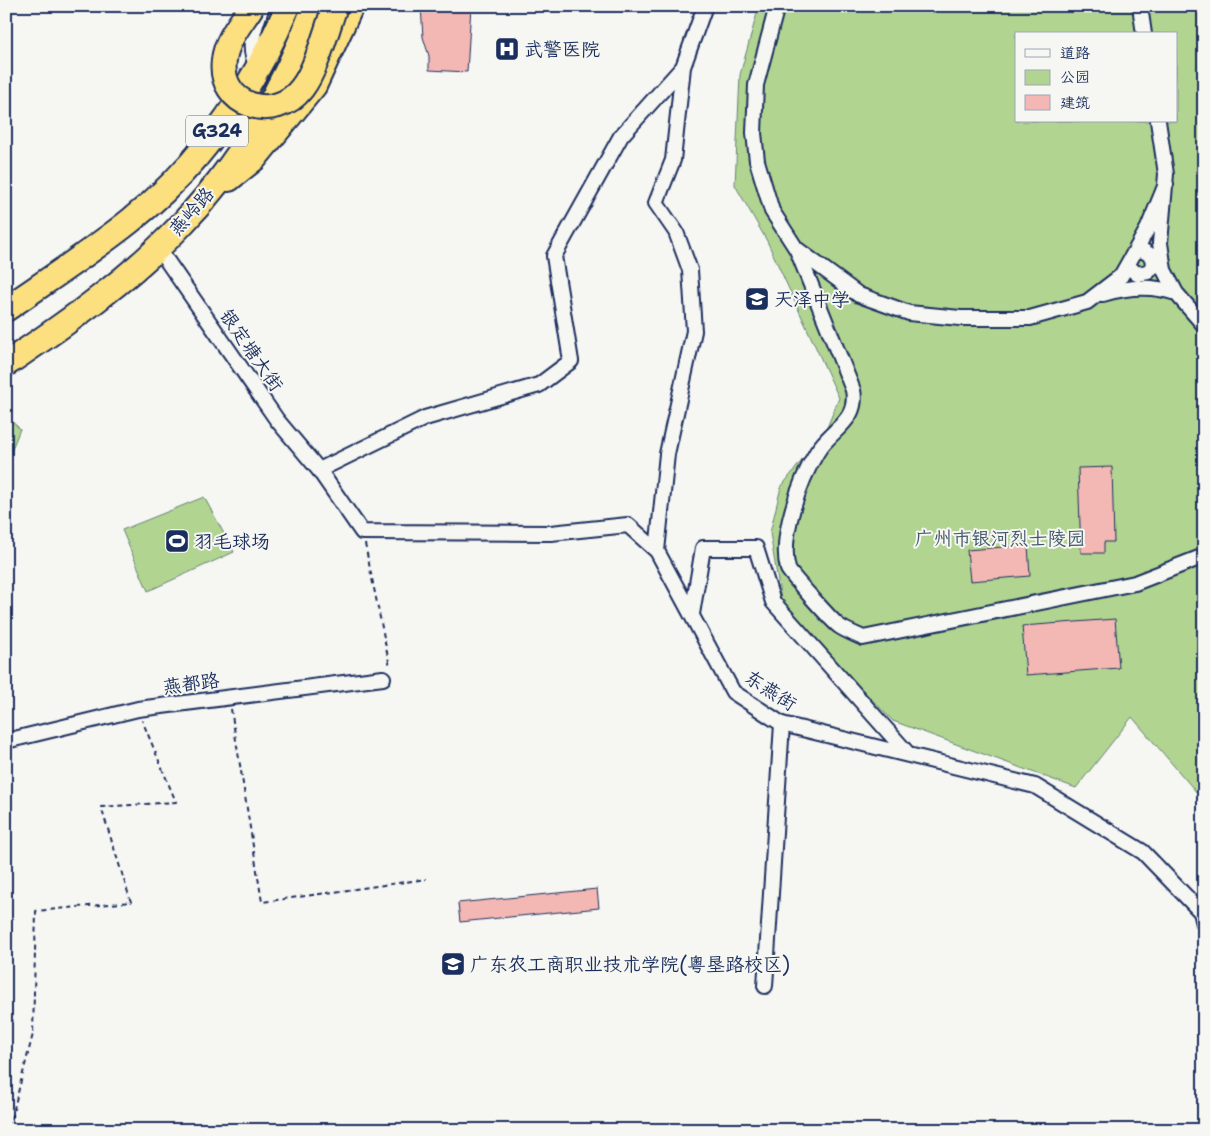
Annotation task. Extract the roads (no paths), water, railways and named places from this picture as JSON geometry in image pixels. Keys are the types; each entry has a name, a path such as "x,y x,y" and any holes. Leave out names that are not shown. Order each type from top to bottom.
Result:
{"highway":[{"path":"252,6 226,50 224,74 228,84 242,101 262,108 284,103 302,89 309,77 335,6"},
{"name":"燕岭路","path":"6,309 131,220 169,187 210,140 250,83 288,6"},
{"name":"燕岭路","path":"6,364 102,296 158,248 209,193 256,128 293,58 315,6"},
{"path":"209,193 255,158 314,86 351,6"}],"street":[{"path":"258,68 251,56 251,48 262,6"},
{"path":"657,551 667,454 694,331 690,270 676,232 656,203 673,160 683,67 704,6"},
{"path":"778,6 756,85 754,140 757,161 772,211 797,250 853,390 856,403 850,415 817,451 794,503 787,535 788,570 838,625 863,638 1135,584 1204,556"},
{"path":"1140,6 1144,32"},
{"path":"319,470 425,418 539,385 571,361 554,256 621,136 683,67"},
{"path":"1128,264 1137,274 1148,272 1157,260 1166,184 1158,122"},
{"path":"797,250 859,294 909,313 960,318 1030,318 1087,302 1121,276 1136,251 1166,184"},
{"name":"银定塘大街","path":"158,248 277,420 319,470"},
{"path":"1136,251 1142,250 1157,260 1176,293 1204,325"},
{"path":"1096,296 1119,289 1134,288 1165,289 1176,293"},
{"name":"东燕街","path":"319,470 362,532 551,533 628,525 657,551 734,692 782,724 1035,786 1143,852 1201,912 1204,924"},
{"path":"692,614 703,548 756,548 773,602 909,755"},
{"name":"燕都路","path":"6,741 138,709 229,698 386,673"},
{"path":"765,986 782,724"}],"place":[{"name":"武警医院","path":"507,49"},
{"name":"天泽中学","path":"757,299"},
{"name":"羽毛球场","path":"177,541"},
{"name":"广东农工商职业技术学院(粤垦路校区)","path":"453,964"}],"park label":[{"name":"广州市银河烈士陵园","path":"1000,538"}]}
